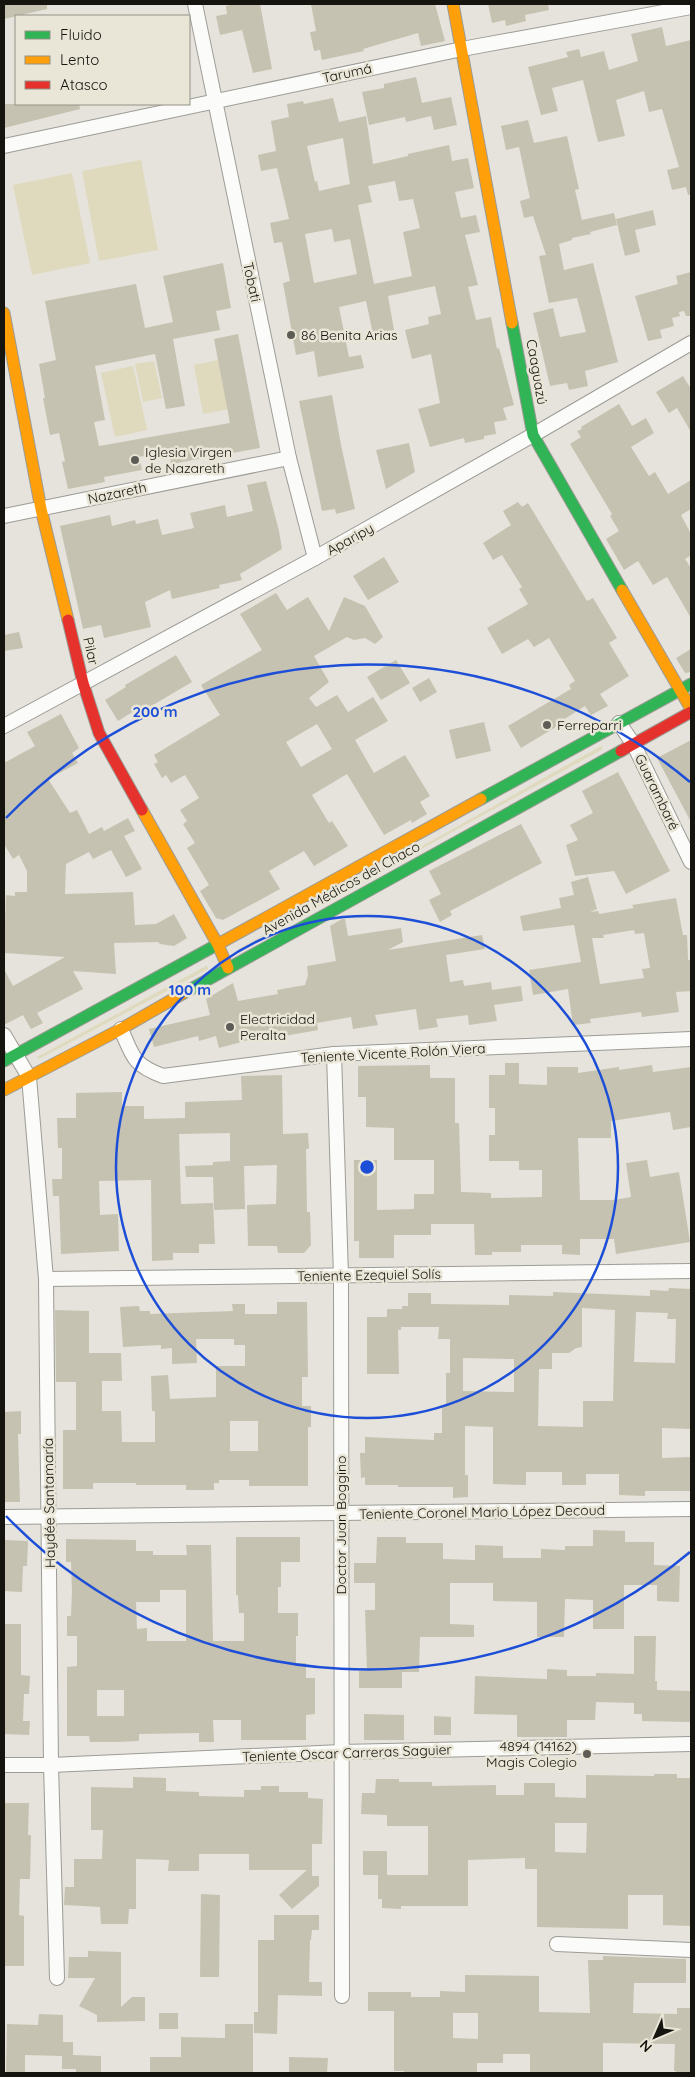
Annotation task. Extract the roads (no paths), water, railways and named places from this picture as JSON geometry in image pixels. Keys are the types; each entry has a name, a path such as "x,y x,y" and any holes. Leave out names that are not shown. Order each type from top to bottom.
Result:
{"main road":[{"name":"Caaguazú","path":"453,4 533,435 686,687 691,710"},
{"name":"Pilar","path":"4,313 41,509 83,683 99,733 218,945 228,968"},
{"name":"Avenida Médicos del Chaco","path":"10,1058 686,687"},
{"name":"Avenida Médicos del Chaco","path":"4,1090 121,1029 634,744 691,710"}],"street":[{"name":"Tobati","path":"195,4 290,458 315,558"},
{"name":"Tarumá","path":"4,146 462,49 691,7"},
{"name":"Aparipy","path":"4,726 315,558 691,343"},
{"name":"Nazareth","path":"4,516 290,458"},
{"name":"Guarambaré","path":"619,723 634,744 691,862"},
{"name":"Teniente Vicente Rolón Viera","path":"121,1029 134,1059 146,1070 163,1076 334,1054 691,1039"},
{"name":"Haydée Santamaría","path":"4,1035 10,1058 29,1077 46,1280 50,1516 51,1765 57,1978"},
{"name":"Doctor Juan Boggino","path":"334,1054 341,1276 342,1996"},
{"name":"Teniente Ezequiel Solís","path":"46,1280 691,1271"},
{"name":"Teniente Coronel Mario López Decoud","path":"4,1517 691,1509"},
{"name":"Teniente Oscar Carreras Saguier","path":"4,1765 51,1765 341,1752 691,1744"},
{"path":"557,1944 691,1950"}],"place":[{"name":"86 Benita Arias","path":"291,335"},
{"name":"Iglesia Virgen de Nazareth","path":"135,460"},
{"name":"Ferreparri","path":"547,725"},
{"name":"Electricidad Peralta","path":"230,1027"},
{"name":"4894 (14162) Magis Colegio","path":"587,1754"}]}
